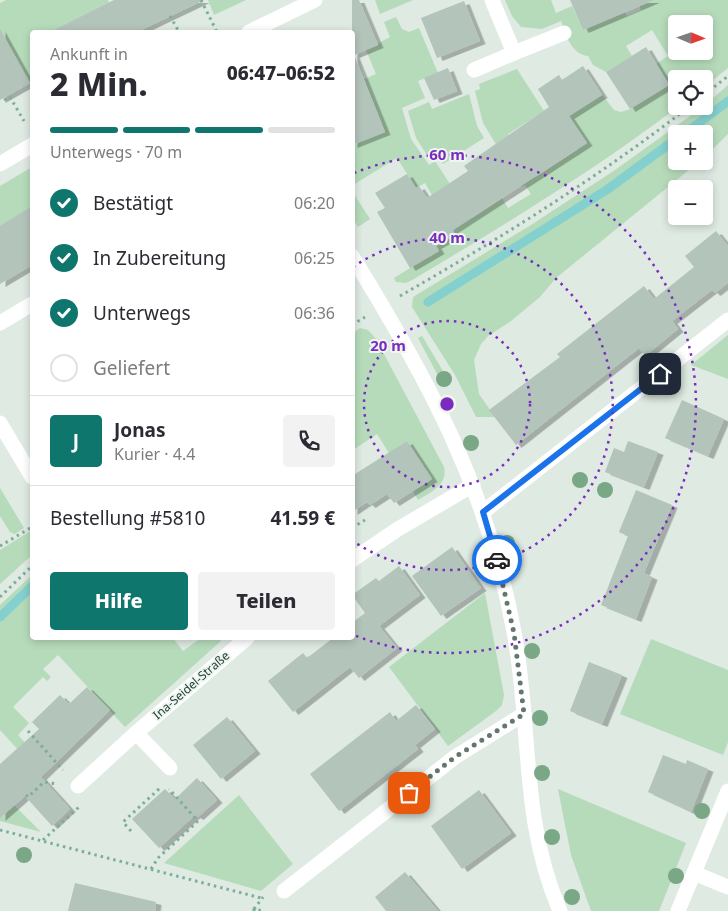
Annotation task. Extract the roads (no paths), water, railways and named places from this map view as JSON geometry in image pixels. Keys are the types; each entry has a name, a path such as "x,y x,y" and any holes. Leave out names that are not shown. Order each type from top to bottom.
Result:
{"street":[{"path":"253,30 315,0"},
{"path":"492,0 514,53"},
{"path":"474,70 564,33"},
{"path":"0,164 30,146"},
{"path":"355,261 384,306 443,414 483,512 511,616 520,670 529,790 537,840 546,873 560,911"},
{"path":"0,323 30,305"},
{"path":"483,512 728,320"},
{"path":"0,424 30,474"},
{"path":"355,558 398,529 473,485"},
{"name":"Ina-Seidel-Straße","path":"78,786 136,732 244,640"},
{"path":"284,891 455,757 524,714"},
{"path":"136,732 170,768"},
{"path":"678,911 728,791"},
{"path":"694,873 728,887"}],"waterway":[{"path":"696,125 728,101"},
{"path":"428,302 608,189 668,145"},
{"path":"0,617 30,588"}]}
